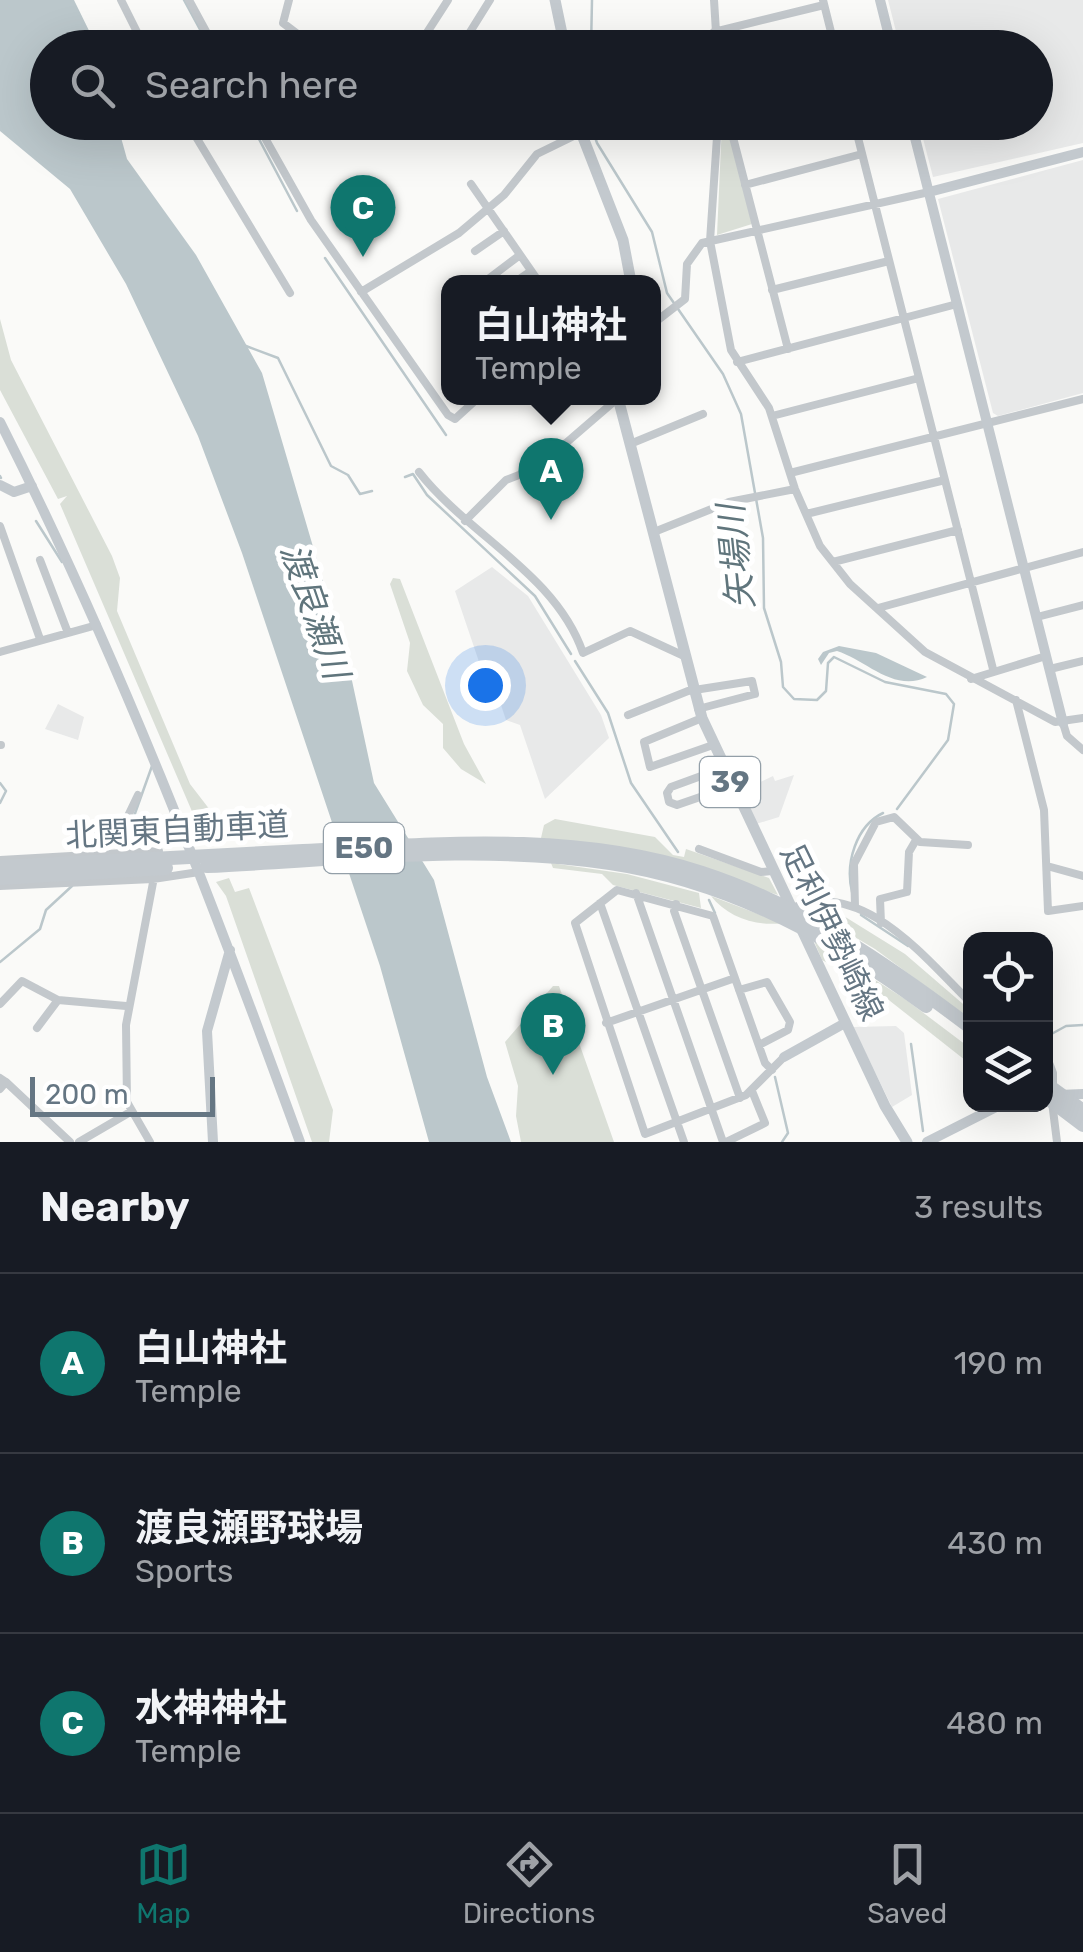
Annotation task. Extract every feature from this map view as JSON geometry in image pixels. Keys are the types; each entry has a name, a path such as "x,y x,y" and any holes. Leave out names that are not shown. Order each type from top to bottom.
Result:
{"highway":[{"name":"北関東自動車道","path":"0,864 442,844 552,851 682,867 774,901 963,1034"},
{"name":"北関東自動車道","path":"0,878 552,851 679,878 786,913 886,965 963,1022"},
{"path":"1053,1096 1083,1112"},
{"path":"1053,1099 1083,1125"}],"main road":[{"path":"555,0 561,30"},
{"path":"583,140 624,240 631,275"},
{"name":"足利伊勢崎線","path":"616,405 654,532 692,691 712,745 772,871 786,913 908,1142"}],"street":[{"path":"121,0 136,30"},
{"path":"189,0 205,30"},
{"path":"289,0 283,23 292,30"},
{"path":"429,30 448,0"},
{"path":"471,30 490,0"},
{"path":"714,0 714,30"},
{"path":"880,0 888,30"},
{"path":"722,30 823,3 830,30"},
{"path":"199,140 290,293"},
{"path":"266,140 311,220 448,415 455,419 470,405"},
{"path":"361,292 442,245 488,210 537,154 559,140"},
{"path":"717,140 710,241 737,362 772,416 794,489 833,562 916,646 1063,723 1083,718"},
{"path":"734,140 788,349"},
{"path":"858,140 993,669"},
{"path":"916,140 1063,723 1068,736 1083,750"},
{"path":"661,318 676,308 686,294 690,256 696,246 1083,152"},
{"path":"745,185 862,154"},
{"path":"471,184 534,275"},
{"path":"475,252 504,232"},
{"path":"494,275 520,255"},
{"path":"772,290 889,261"},
{"path":"526,275 531,271"},
{"path":"737,362 957,304"},
{"path":"772,416 919,378"},
{"path":"790,473 1083,399"},
{"path":"465,521 506,480 537,468 607,405"},
{"path":"630,444 703,414"},
{"path":"0,422 98,624 200,872 300,1142"},
{"path":"419,472 465,521 520,567 565,618 583,653 630,631 682,655"},
{"path":"806,514 945,480"},
{"path":"0,485 14,492 32,486"},
{"path":"654,532 748,499 794,489"},
{"path":"0,526 40,639"},
{"path":"833,562 958,530"},
{"path":"878,608 1083,552"},
{"path":"40,560 68,633"},
{"path":"1036,618 1083,605"},
{"path":"0,652 98,624"},
{"path":"971,678 1046,656"},
{"path":"1050,669 1083,661"},
{"path":"628,715 692,691 752,681 755,694 700,714 644,742 650,767 712,745"},
{"path":"1016,700 1039,785 1048,866 1048,910 1083,906"},
{"path":"723,768 671,788 666,793 669,802 677,805 732,786"},
{"path":"84,850 111,822 125,820 138,795"},
{"path":"855,907 854,864 872,826 898,818 916,840 968,845"},
{"path":"96,837 100,854"},
{"path":"881,923 880,899 906,892 909,852 916,840"},
{"path":"698,849 761,872 772,871"},
{"path":"0,864 160,851 126,1006 127,1102 150,1142"},
{"path":"1048,866 1083,876"},
{"path":"0,886 152,879 200,872"},
{"path":"772,1070 759,1046 713,916 618,890 573,927 644,1132 740,1098 752,1090 772,1070 784,1057 845,1023"},
{"path":"636,893 671,1000 725,1142 765,1124 752,1090"},
{"path":"786,913 818,899 855,907 918,948 963,995"},
{"path":"600,904 684,1142"},
{"path":"676,904 674,910 740,1098"},
{"path":"213,1142 206,1042 214,998 230,950"},
{"path":"606,1022 736,978"},
{"path":"0,1004 22,981 58,1000 126,1006"},
{"path":"740,990 768,982 790,1022 788,1030 759,1046"},
{"path":"38,1028 58,1000"},
{"path":"2,1083 70,1142"},
{"path":"1053,1093 1083,1094"},
{"path":"79,1142 132,1111"},
{"path":"927,1142 986,1112"},
{"path":"1051,1112 1057,1142"}],"shaded area":[{"path":"888,0 1083,0 1083,143 933,177 923,140 1053,140 1053,30 896,30"},
{"path":"721,140 730,140 752,224 717,235"},
{"path":"1083,160 1083,393 998,416 993,413 938,199"},
{"path":"0,319 11,360 112,556 120,578 117,611 190,784 227,832 213,835 215,841 206,844 60,504 67,496 58,499 0,390"},
{"path":"492,567 528,596 601,715 609,738 545,799 520,725 506,720 499,699 492,700 455,591"},
{"path":"393,578 400,579 464,744 486,784 461,769 443,748 443,724 423,705 407,671 410,643 390,584"},
{"path":"58,704 84,717 78,740 45,729"},
{"path":"794,775 779,817 756,824 740,792 773,776 775,781"},
{"path":"555,819 655,837 673,855 684,857 686,849 769,878 778,895 650,853 541,838 544,825"},
{"path":"551,863 627,874 699,893 701,908 613,885 602,874 553,868"},
{"path":"229,878 235,892 249,888 333,1110 329,1142 312,1142 226,896 216,882"},
{"path":"711,896 782,923 743,919 725,910"},
{"path":"813,905 826,905 905,954 963,1004 963,1014 875,949 809,910"},
{"path":"814,941 905,999 963,1043 963,1058 871,986 822,960"},
{"path":"553,986 559,986 614,1142 521,1142 516,1116 518,1086 505,1042"},
{"path":"896,1026 904,1033 912,1095 892,1107 853,1027"}],"water":[{"name":"渡良瀬川","path":"0,0 74,0 89,30 30,30 30,140 122,140 127,159 196,255 262,373 351,676 374,783 434,880 487,1077 511,1142 429,1142 380,966 242,553 198,436 126,284 70,189 0,131"},
{"path":"839,646 876,653 927,677 915,681 892,678 837,651 829,653 821,665 818,659 823,652"}],"waterway":[{"path":"184,0 200,30"},
{"name":"矢場川","path":"591,30 592,0"},
{"path":"260,140 297,211"},
{"name":"矢場川","path":"596,140 652,232 667,293 723,374 741,414 763,538 764,608 781,662 783,687 794,699 817,700 826,691 828,663 834,657 885,682 946,694 954,704 948,740 897,809"},
{"path":"325,258 446,435"},
{"path":"246,346 278,358 331,466 348,475 360,494 372,491"},
{"path":"405,477 413,474 427,495 535,596 571,654"},
{"path":"36,521 62,562"},
{"path":"575,661 608,713 631,783 678,852"},
{"path":"90,852 112,840 133,819 152,766"},
{"path":"0,783 6,791 0,803"},
{"name":"矢場川","path":"852,892 850,869 855,846 866,827 883,813"},
{"path":"0,962 40,929 46,910 72,886"},
{"path":"709,900 715,913"},
{"name":"矢場川","path":"861,915 908,946"},
{"name":"矢場川","path":"1053,1033 1066,1026 1083,1025"},
{"path":"911,1044 923,1131"},
{"path":"775,1077 788,1133 782,1142"}],"place":[{"name":"水神神社","path":"363,257"},
{"name":"白山神社","path":"551,520"},
{"name":"渡良瀬野球場","path":"553,1075"}]}
